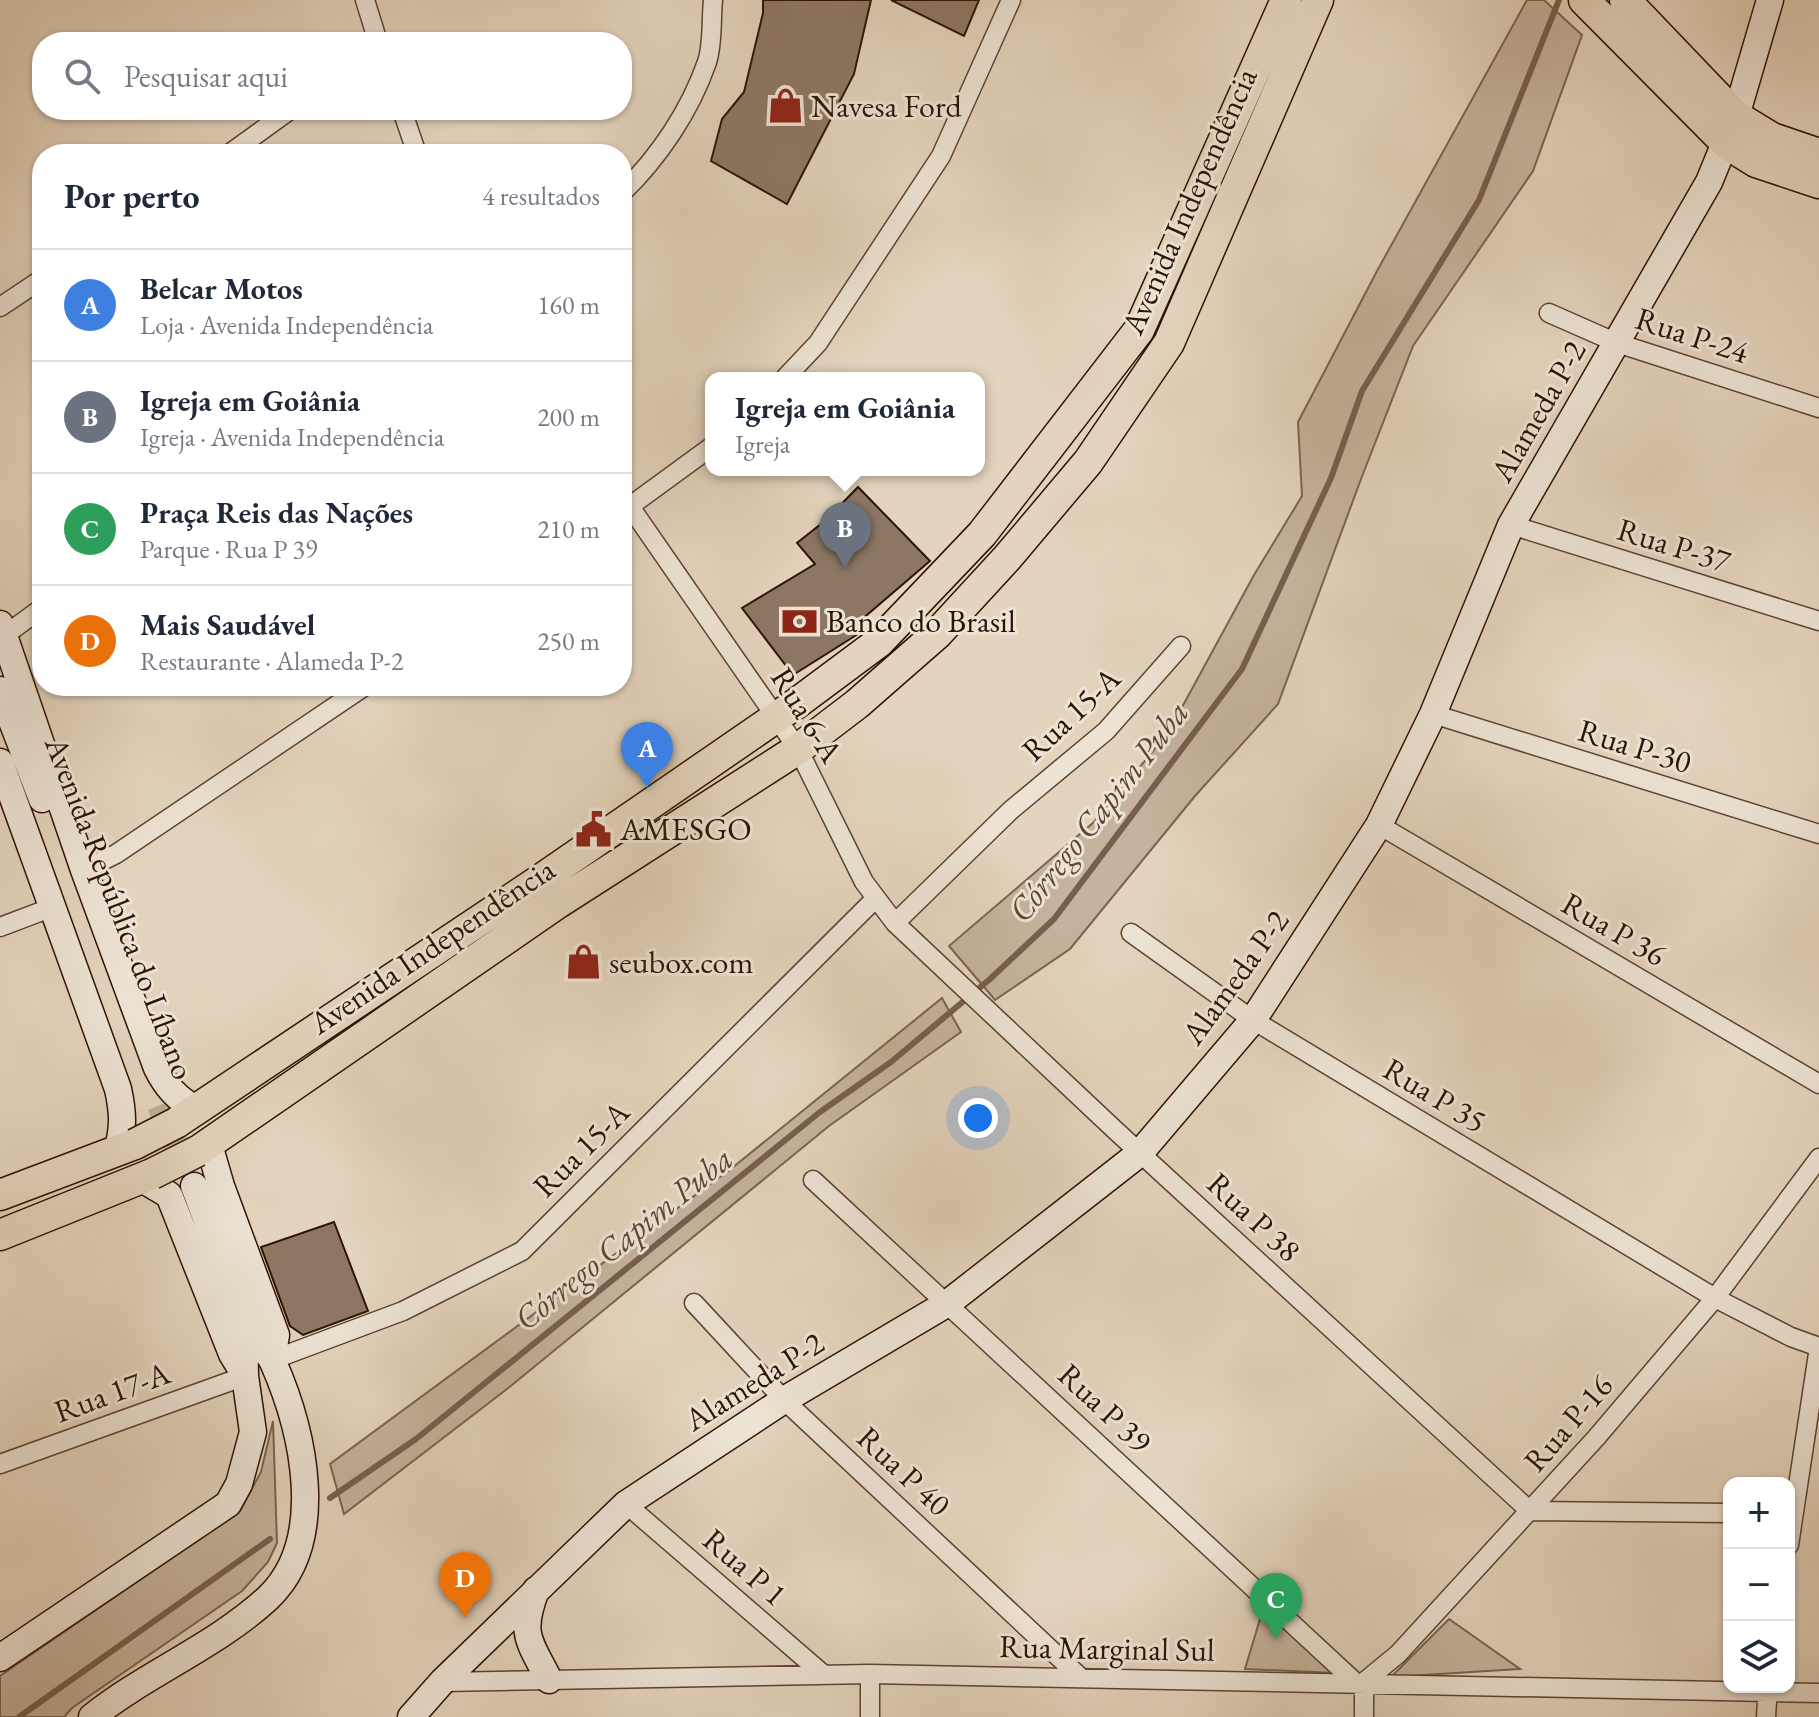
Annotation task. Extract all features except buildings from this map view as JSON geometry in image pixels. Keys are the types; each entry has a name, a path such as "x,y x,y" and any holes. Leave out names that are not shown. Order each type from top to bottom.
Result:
{"main road":[{"name":"Avenida Independência","path":"0,1235 147,1176 203,1148 879,642 982,534 1139,330 1286,0"},
{"name":"Avenida Independência","path":"0,1195 126,1148 177,1112 798,749 857,704 937,634 1088,462 1169,343 1318,0"},
{"path":"1584,0 1732,130 1772,138 1819,154"},
{"path":"1625,0 1756,162 1819,183"},
{"path":"1139,330 1169,343"}],"street":[{"path":"365,0 375,32"},
{"path":"632,183 649,167 685,109 708,60 713,0"},
{"path":"791,372 818,343 941,156 1011,0"},
{"name":"Alameda P-2","path":"411,1717 442,1682 626,1504 784,1400 948,1303 1140,1153 1253,1020 1379,825 1433,714 1511,525 1709,182 1732,130 1770,0"},
{"path":"243,144 276,120"},
{"path":"405,120 414,144"},
{"path":"0,307 32,286"},
{"name":"Rua P-24","path":"1549,313 1617,343 1819,408"},
{"path":"632,500 705,451"},
{"name":"Rua 6-A","path":"632,515 798,749 864,882 895,923 940,964"},
{"name":"Rua P-37","path":"1511,525 1819,621"},
{"path":"2,629 32,613"},
{"name":"Avenida República do Líbano","path":"2,629 84,870 157,1068 165,1084 178,1098 177,1112"},
{"name":"Rua 15-A","path":"895,923 1011,810 1106,731 1181,646"},
{"name":"Avenida República do Líbano","path":"0,690 177,1112"},
{"path":"84,870 116,854 350,696"},
{"name":"Rua P-30","path":"1433,714 1819,834"},
{"name":"Avenida República do Líbano","path":"0,762 118,1089 124,1114 126,1148"},
{"name":"Rua P 36","path":"1379,825 1819,1084"},
{"name":"Rua 15-A","path":"272,1360 403,1311 522,1251 876,898"},
{"path":"0,927 53,907"},
{"name":"Rua P 35","path":"1131,933 1253,1020 1715,1298 1791,1337 1819,1347"},
{"name":"Rua P 38","path":"940,964 993,1017 1530,1511"},
{"path":"203,1148 221,1186 276,1335 272,1360"},
{"name":"Rua P-16","path":"1359,1682 1398,1654 1596,1438 1715,1298 1819,1158"},
{"path":"147,1176 169,1195 232,1354 245,1376"},
{"name":"Rua P 39","path":"813,1180 1359,1682"},
{"path":"92,1717 245,1618 271,1595 286,1575 296,1553 302,1527 306,1480 298,1439 272,1360 243,1313 194,1186"},
{"name":"Rua P 40","path":"694,1303 784,1400 1080,1677"},
{"path":"0,1658 228,1504 239,1484 253,1432 245,1376 247,1356 243,1313"},
{"path":"1795,1490 1819,1347"},
{"name":"Rua 17-A","path":"0,1464 245,1376"},
{"name":"Rua P 1","path":"626,1504 824,1675"},
{"path":"1530,1511 1723,1513"},
{"path":"536,1589 526,1617 527,1636 549,1680"},
{"path":"870,1674 870,1717"},
{"name":"Rua Marginal Sul","path":"442,1682 870,1674 1723,1688"},
{"path":"1359,1682 1364,1717"},
{"name":"Rua Marginal Sul","path":"1795,1691 1819,1693"},
{"path":"1766,1717 1767,1693"}],"shaded area":[{"path":"1527,0 1544,0 1582,35 1533,171 1413,346 1278,704 1195,796 1070,949 995,1000 949,946 1094,822 1168,733 1254,575 1302,496 1298,422 1377,271"},
{"path":"942,998 961,1032 829,1126 507,1389 344,1514 330,1464 732,1168"},
{"path":"273,1421 277,1543 268,1562 242,1591 72,1708 64,1717 0,1717 0,1676 240,1511 261,1472"},
{"path":"1263,1609 1336,1673 1245,1669"},
{"path":"1449,1619 1520,1669 1391,1677"}],"waterway":[{"name":"Córrego Capim Puba","path":"330,1498 416,1439 820,1112 891,1062 990,979 1054,919 1242,669 1331,478 1362,391 1479,200 1559,0"},
{"name":"Córrego Capim Puba","path":"19,1717 270,1539"}],"tunnel":[{"path":"160,1105 189,1175"}],"place":[{"name":"Navesa Ford","path":"785,106"},
{"name":"Igreja em Goiânia","path":"845,568"},
{"name":"Banco do Brasil","path":"800,621"},
{"name":"Belcar Motos","path":"647,788"},
{"name":"AMESGO","path":"594,829"},
{"name":"seubox.com","path":"583,962"},
{"name":"Mais Saudável","path":"465,1618"},
{"name":"Praça Reis das Nações","path":"1276,1639"}]}
